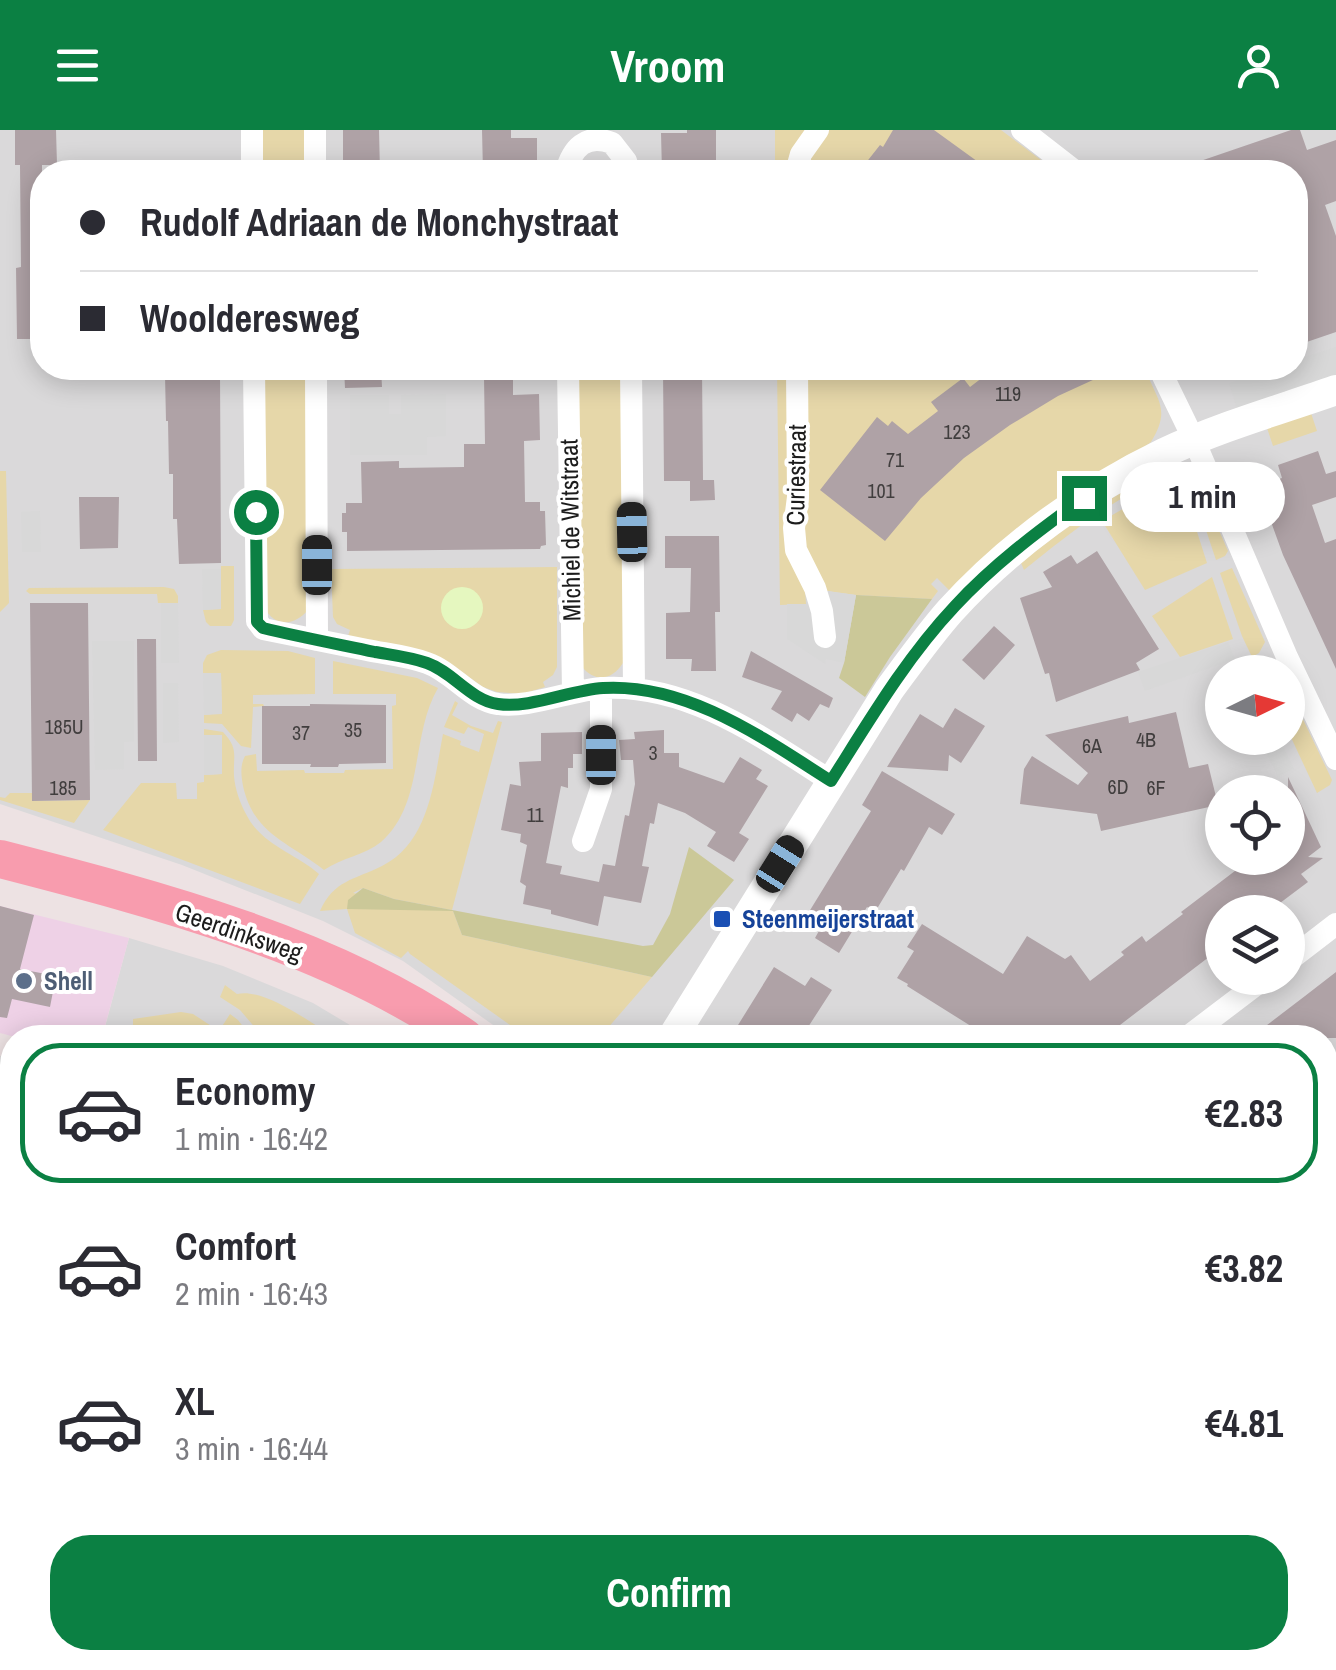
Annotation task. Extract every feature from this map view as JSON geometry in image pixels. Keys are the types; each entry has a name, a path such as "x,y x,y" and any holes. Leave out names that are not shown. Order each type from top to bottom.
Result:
{"main road":[{"name":"Geerdinksweg","path":"0,859 262,935 385,990 445,1025"}],"street":[{"path":"252,130 252,160"},
{"path":"314,130 315,160"},
{"path":"799,160 818,130"},
{"path":"1022,130 1061,160"},
{"path":"569,160 576,149 604,135 625,160"},
{"path":"254,380 257,622 263,628 430,664 480,698 496,704 511,705 601,688 634,688 679,700 725,718 831,781"},
{"path":"316,380 318,640"},
{"name":"Michiel de Witstraat","path":"568,380 573,692"},
{"path":"631,380 634,688"},
{"name":"Curiestraat","path":"796,380 796,550 815,588 825,637"},
{"path":"1164,380 1336,759"},
{"path":"680,1025 890,690 928,637 979,581 1100,487 1194,440 1336,390"},
{"path":"583,841 601,789 601,688"},
{"path":"1305,948 1336,924"},
{"path":"1203,1025 1243,995"}],"shaded area":[{"path":"0,130 1336,130 1336,1025 493,1025 403,961 323,921 182,865 0,804"},
{"path":"259,130 306,130 306,160 260,160"},
{"path":"775,130 1001,130 1041,160 775,160"},
{"path":"1336,347 1336,375 1237,409 1229,383 1308,380 1308,356"},
{"path":"261,380 308,380 308,610 288,622 267,612"},
{"path":"577,380 622,380 623,663 604,677 593,676 582,667"},
{"path":"777,380 1150,380 1161,412 1151,442 950,591 937,578 931,584 938,591 932,599 806,588 806,604 780,605"},
{"path":"446,394 446,436 427,437 427,455 350,455 350,395 389,395 389,414 401,414 401,395"},
{"path":"1311,413 1317,431 1273,446 1267,428"},
{"path":"1166,469 1170,478 1115,503 1024,570 1021,563 1071,525"},
{"path":"0,471 6,471 9,603 0,612"},
{"path":"1197,480 1228,551 1216,560 1190,482"},
{"path":"1159,488 1183,488 1207,563 1145,590 1102,521"},
{"path":"40,511 41,552 22,552 21,512"},
{"path":"221,566 234,566 234,620 231,626 210,626 203,610 221,609"},
{"path":"557,567 557,667 543,682 545,687 522,694 497,692 462,672 348,636 350,630 337,624 333,617 331,569"},
{"path":"1232,568 1265,642 1256,655 1251,655 1242,636 1220,573"},
{"path":"202,569 221,569 221,609 203,610"},
{"path":"1212,577 1233,639 1180,657 1152,616"},
{"path":"29,588 174,589 178,603 158,603 157,594 26,591"},
{"path":"805,588 856,595 844,663 826,659 825,664 787,639 787,604 806,604"},
{"path":"856,595 932,599 865,697 839,678"},
{"path":"161,603 178,603 179,663 161,663"},
{"path":"92,641 134,641 134,741 124,742 124,769 95,770"},
{"path":"1228,642 1233,655 1205,655 1205,670 1145,691 1138,672"},
{"path":"221,650 288,651 315,658 315,694 253,695 253,704 264,706 253,707 251,748 241,746 222,724 204,723 204,715 222,713 221,674 203,673 207,655"},
{"path":"333,661 417,678 438,688 423,727 411,789 395,826 375,846 324,870 264,827 248,803 241,770 245,756 256,754 257,771 344,773 393,769 392,706 396,705 396,694 333,694"},
{"path":"203,673 221,673 222,714 204,715"},
{"path":"163,683 178,683 179,742 163,743"},
{"path":"455,701 458,703 452,715 471,726 493,733 498,721 502,722 452,910 394,899 363,888 353,893 453,911 462,935 652,977 610,1025 510,1025 408,951 401,958 355,933 347,909 320,911 338,887 382,866 411,842 427,808 443,734 479,752 484,734 468,727 464,734 444,727"},
{"path":"1305,724 1332,780 1317,793 1299,755 1305,755"},
{"path":"204,729 223,732 231,743 237,791 252,825 319,874 300,904 103,830 141,783 176,783 177,799 197,799 197,783 204,782 204,775 222,774 222,735 204,735"},
{"path":"204,735 222,735 222,774 204,775"},
{"path":"1267,755 1287,755 1294,769 1277,775"},
{"path":"10,793 32,793 33,801 90,800 74,823 0,800"},
{"path":"689,847 734,880 652,977 462,935 453,911 347,909 348,900 363,888 394,899 653,945 670,914"},
{"path":"0,906 129,938 105,1025 0,1025"},
{"path":"129,938 223,966 313,1003 350,1025 106,1025"},
{"path":"225,985 237,994 248,993 274,1001 316,1025 253,1025 240,1010 220,997"},
{"path":"181,1012 193,1014 210,1025 133,1025 133,1019"},
{"path":"230,1014 242,1025 223,1025"}],"green space":[{"path":"462,587 477,593 483,608 477,623 462,629 447,623 441,608 447,593"}],"building":[{"path":"15,130 56,130 57,160 30,160 30,339 17,339 20,165 15,165"},
{"path":"343,130 379,130 380,160 343,160"},
{"path":"482,130 511,130 511,138 537,138 537,160 483,160"},
{"path":"716,130 716,160 662,160 661,133"},
{"path":"893,130 934,130 975,160 868,160 880,145 883,147"},
{"path":"1291,130 1300,130 1307,150 1336,140 1336,201 1325,205 1336,236 1336,332 1308,342 1308,160 1203,160"},
{"path":"165,380 220,380 221,563 179,564"},
{"path":"345,380 382,380 382,387 345,388"},
{"path":"484,380 513,380 513,395 539,394 540,440 524,441 525,502 540,502 540,511 545,511 546,545 540,549 347,551 342,513 346,513 346,503 362,503 361,462 399,461 399,468 464,467 464,444 485,444"},
{"path":"663,380 702,380 703,480 714,480 715,500 690,501 690,481 664,481"},
{"path":"960,380 970,387 979,380 1093,380 1010,425 964,458 921,498 885,541 820,490 877,417 888,426 892,421 908,434 938,411 931,402"},
{"path":"1318,451 1326,474 1336,471 1336,497 1312,505 1325,543 1336,539 1336,669 1283,555 1258,486 1282,478 1278,465"},
{"path":"79,497 119,497 118,548 80,549"},
{"path":"665,536 719,536 716,671 691,671 692,659 666,659 666,613 690,612 691,568 665,568"},
{"path":"1097,551 1159,649 1136,663 1140,670 1056,702 1020,598 1052,587 1043,572 1071,555 1077,564"},
{"path":"30,603 88,603 90,800 32,801"},
{"path":"994,626 1015,645 984,680 962,660"},
{"path":"137,639 156,639 157,761 138,761"},
{"path":"751,651 833,698 829,708 820,704 809,721 797,713 792,722 771,709 782,691 742,677"},
{"path":"386,705 386,763 338,767 262,764 262,706"},
{"path":"955,708 985,726 961,763 949,755 948,771 887,767 920,714 943,728"},
{"path":"1176,712 1189,768 1208,764 1211,775 1205,775 1205,808 1101,831 1097,814 1020,804 1024,769 1032,756 1078,785 1088,773 1045,735 1128,716 1129,723"},
{"path":"664,730 664,753 679,753 679,767 724,783 740,757 762,770 756,779 768,786 739,833 749,839 734,862 707,846 716,832 685,813 658,803 642,866 649,867 641,903 604,896 598,926 523,904 526,886 520,882 527,845 520,842 521,834 501,830 510,784 521,786 519,762 541,761 541,733 582,732 582,754 573,754 568,788 561,786 546,863 562,866 560,874 599,882 603,864 615,866 635,784 633,760 621,760 619,740 635,739 634,732"},
{"path":"882,771 955,814 942,835 929,827 875,912 867,907 839,953 815,938 820,929 804,920 871,811 862,805"},
{"path":"1305,813 1321,847 1308,857 1323,858 1305,871"},
{"path":"1230,875 1302,875 1308,882 1291,895 1205,895 1205,960 1120,1025 969,1025 897,978 914,951 907,947 922,924 1003,974 1027,936 1065,959 1071,955 1090,981 1142,936 1146,942"},
{"path":"0,906 34,915 20,969 56,976 50,1007 12,999 7,1018 0,1017"},
{"path":"774,967 805,986 811,977 832,990 809,1025 738,1025"},
{"path":"1336,972 1336,1025 1267,1025"}],"place":[{"name":"Steenmeijerstraat","path":"722,919"},
{"name":"Shell","path":"24,981"}],"route":[{"path":"256,512 257,622 263,628 430,664 480,698 496,704 511,705 601,688 650,691 725,718 831,781 890,690 952,609 1010,554 1084,498"}]}
